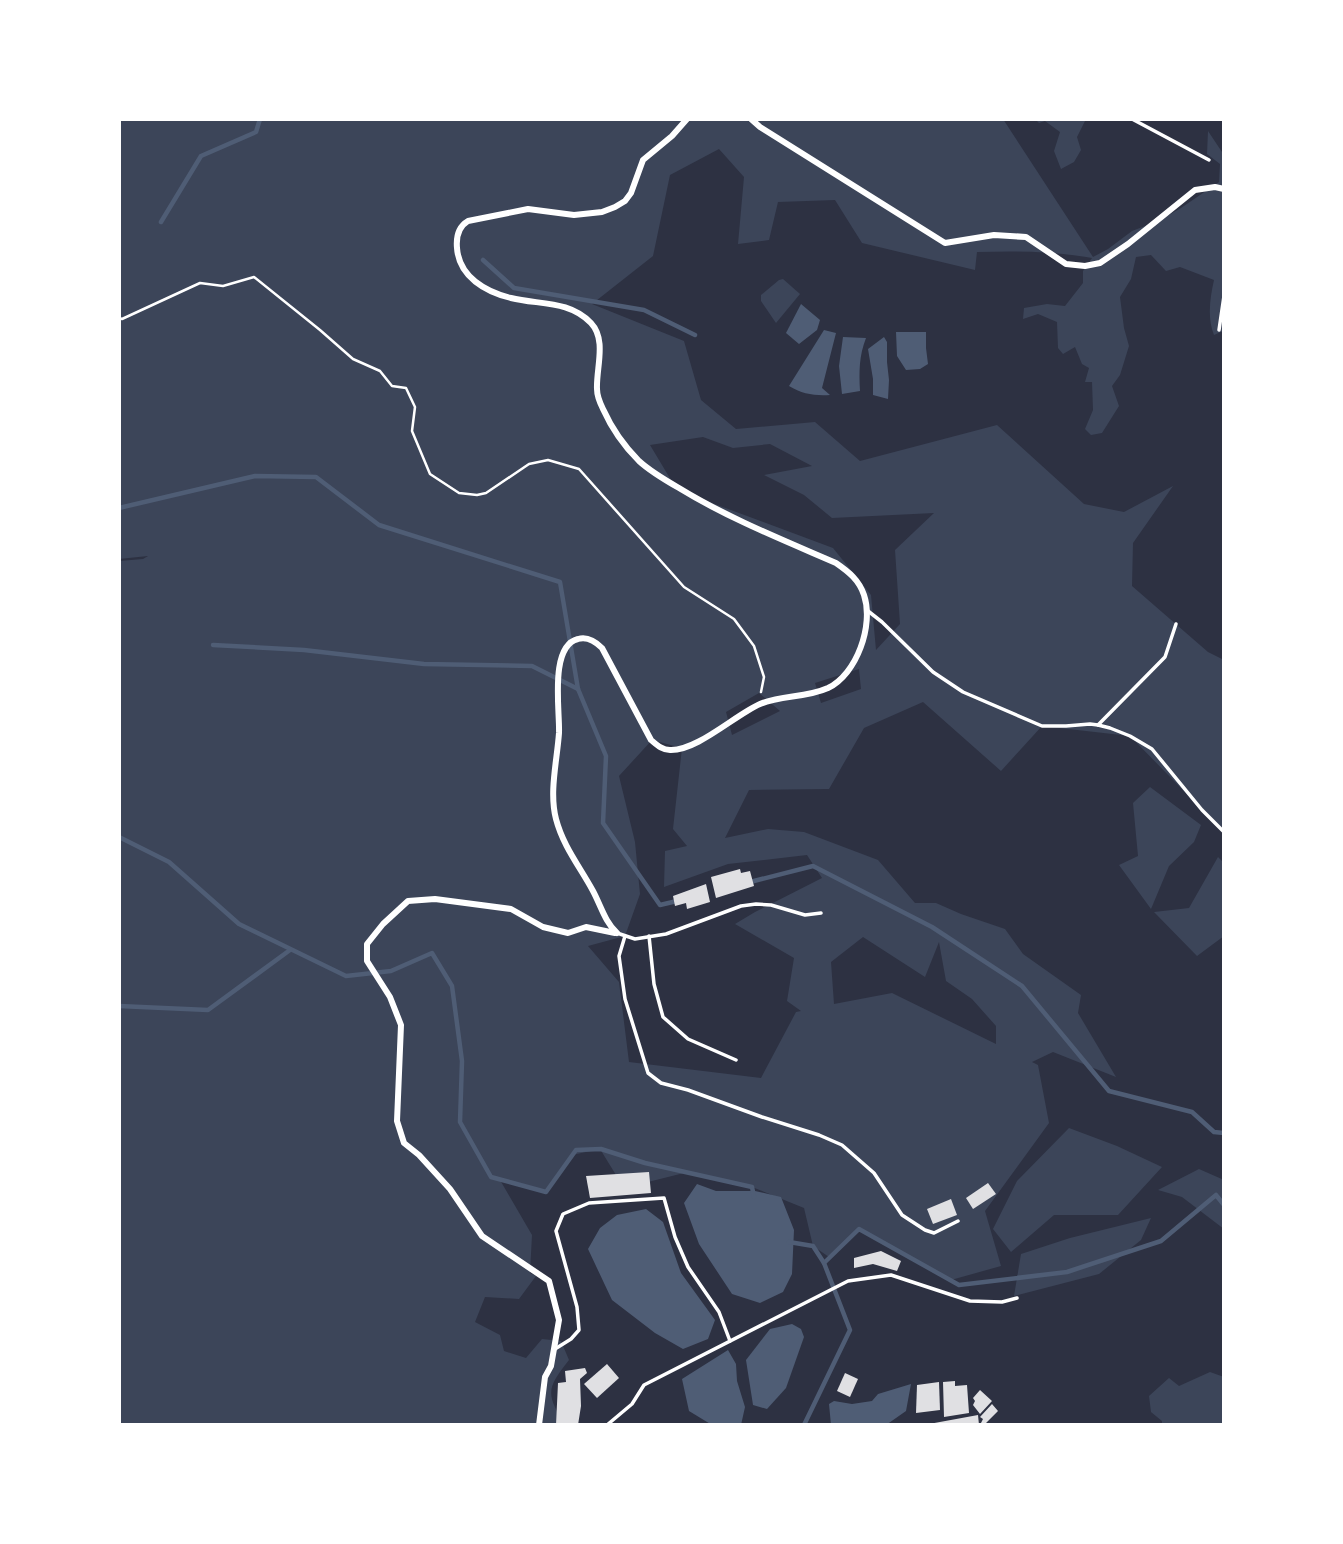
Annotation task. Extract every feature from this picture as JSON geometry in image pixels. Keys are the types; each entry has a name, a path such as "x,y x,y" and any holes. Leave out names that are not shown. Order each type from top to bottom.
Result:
{"street":[{"path":"617,933 607,923 593,891 568,849 556,819 554,786 559,730 559,669 566,647 580,638 595,641 602,648 651,740 660,748 669,750 697,742 758,705 813,694 828,688 846,675 854,662 866,625 865,596 850,572 697,499 637,458 618,436 599,400 599,344 597,332 587,319 566,307 512,298 487,289 468,276 458,257 456,242 459,230 463,224 472,220 528,209 541,209 561,215 582,215 602,212 620,204 631,193 643,160 672,136 687,119"},
{"path":"751,119 946,243 994,235 1026,237 1066,264 1085,266 1100,263 1195,190 1215,187 1224,189"},
{"path":"539,1425 545,1377 551,1366 559,1320 555,1301 548,1282 482,1236 450,1189 419,1155 404,1143 397,1121 401,1025 390,997 367,961 367,944 383,924 408,901 435,899 511,909 543,927 568,933 586,927 617,933"}],"lane":[{"path":"1132,119 1209,160"},
{"path":"1219,330 1224,296"},
{"path":"866,610 882,622 933,673 963,692 1042,726 1098,725 1130,736 1152,749 1202,810 1224,832"},
{"path":"1098,725 1165,657 1176,624"},
{"path":"617,933 635,939 666,933 741,906 756,904 771,905 805,915 821,914"},
{"path":"625,936 619,956 625,999 648,1073 661,1083 688,1090 842,1145 874,1173 902,1215 925,1230 934,1233 958,1221"},
{"path":"649,936 654,984 663,1017 688,1039 736,1060"},
{"path":"554,1349 571,1339 579,1330 577,1307 556,1231 563,1214 589,1202 626,1199 664,1198 675,1237 688,1267 719,1312 730,1341"},
{"path":"607,1425 632,1404 644,1385 848,1281 891,1275 970,1301 1002,1302 1017,1298"}],"path":[{"path":"119,318 122,319 200,283 223,286 254,278 353,359 380,371 392,386 406,388 415,407 412,431 430,474 460,493 486,493 529,464 548,460 579,469 684,587 734,619 754,646 764,677 758,705"}],"shaded area":[{"path":"119,119 1003,119 1093,257 1132,231 1181,208 1219,182 1220,164 1207,154 1208,131 1224,155 1223,331 1214,335 1210,322 1214,280 1180,267 1166,271 1151,255 1136,257 1131,279 1120,297 1129,346 1120,375 1112,386 1119,406 1102,433 1091,435 1085,429 1093,410 1092,382 1085,382 1089,368 1082,364 1075,347 1063,354 1058,348 1057,322 1038,314 1023,319 1024,308 1047,304 1065,306 1083,283 1083,271 1092,258 1035,252 977,252 975,270 862,243 835,200 778,202 769,240 738,244 744,177 719,149 670,175 653,256 592,304 684,341 701,400 736,429 815,422 860,461 997,425 1084,504 1124,512 1173,486 1133,543 1132,586 1208,652 1224,660 1224,829 1222,830 1130,736 1042,726 1001,771 923,702 864,728 829,789 749,790 725,838 768,829 804,832 878,860 915,903 936,903 1005,929 1023,954 1081,995 1078,1013 1116,1077 1053,1052 1032,1062 1038,1065 1049,1123 985,1211 1001,1266 951,1280 859,1229 829,1257 813,1246 804,1208 752,1187 688,1172 624,1188 600,1149 572,1155 546,1192 500,1180 532,1235 530,1273 536,1276 519,1299 485,1297 475,1322 500,1335 504,1351 526,1358 542,1339 561,1341 569,1360 556,1378 551,1392 554,1406 565,1425 119,1425 119,561 143,559 148,556 119,559","holes":["703,437 733,448 770,444 812,466 764,475 804,495 832,518 934,513 895,550 900,624 876,650 871,595 833,548 677,490 650,445","859,669 861,689 821,703 815,683","759,693 780,711 732,735 726,712","652,740 682,748 673,829 687,846 665,851 664,887 728,864 807,855 822,878 735,924 794,958 787,1001 801,1011 796,1012 761,1078 629,1062 619,982 588,946 625,936 640,894 635,842 619,776","863,937 925,977 939,942 946,981 972,999 996,1026 996,1044 892,993 834,1004 831,962"]},
{"path":"1035,119 1086,119 1077,137 1081,150 1074,162 1061,169 1054,151 1060,132 1045,121 1039,123"},
{"path":"783,279 800,294 776,323 761,301 761,295"},
{"path":"801,304 820,320 817,330 799,344 786,333"},
{"path":"824,330 836,333 822,388 830,395 809,394 789,386"},
{"path":"896,332 926,332 928,364 920,369 906,370 897,356"},
{"path":"843,337 866,338 860,364 860,391 842,394 839,366"},
{"path":"884,337 887,342 888,399 873,395 868,349"},
{"path":"1150,787 1201,825 1194,842 1169,866 1151,909 1119,865 1138,856 1133,803"},
{"path":"1218,857 1224,863 1224,936 1197,956 1154,912 1189,908"},
{"path":"1069,1128 1162,1167 1118,1215 1054,1215 1011,1252 993,1229 1017,1181"},
{"path":"1199,1169 1224,1180 1224,1229 1182,1197 1158,1190"},
{"path":"697,1184 716,1191 755,1191 781,1197 794,1230 792,1274 783,1292 760,1303 732,1294 699,1244 684,1203"},
{"path":"646,1209 663,1222 681,1273 715,1320 708,1339 683,1349 655,1333 612,1300 588,1249 600,1228 617,1215"},
{"path":"1151,1218 1141,1240 1099,1274 1014,1296 1021,1254 1070,1238"},
{"path":"792,1324 801,1329 804,1337 786,1388 767,1409 753,1405 746,1360 770,1329"},
{"path":"728,1350 736,1364 737,1381 745,1407 741,1425 712,1425 689,1411 682,1379"},
{"path":"1210,1372 1224,1377 1224,1425 1162,1425 1162,1421 1151,1412 1149,1396 1169,1378 1179,1386"},
{"path":"911,1384 906,1411 886,1425 831,1425 829,1404 834,1401 852,1404 872,1401 878,1394"}],"building":[{"path":"740,869 741,873 750,871 754,886 716,898 711,877"},
{"path":"706,884 710,902 687,909 686,903 675,906 673,896"},
{"path":"649,1172 651,1193 590,1198 586,1176"},
{"path":"988,1183 996,1194 973,1209 966,1198"},
{"path":"951,1199 957,1215 933,1224 927,1209"},
{"path":"881,1251 901,1261 897,1271 873,1264 854,1268 854,1258"},
{"path":"607,1364 619,1378 597,1398 584,1384"},
{"path":"585,1368 587,1373 580,1379 581,1406 578,1425 556,1425 558,1383 566,1382 565,1371"},
{"path":"845,1373 858,1379 850,1397 837,1391"},
{"path":"955,1381 955,1386 967,1385 969,1413 944,1417 943,1382"},
{"path":"939,1382 940,1410 916,1413 917,1385"},
{"path":"980,1390 992,1401 980,1414 973,1405 973,1398"},
{"path":"992,1404 998,1411 984,1425 980,1417"},
{"path":"978,1415 979,1425 929,1425 929,1424"}],"waterway":[{"path":"161,222 201,156 256,132 260,119"},
{"path":"483,260 514,288 644,310 695,335"},
{"path":"119,508 255,476 316,477 379,525 560,582 578,689 606,756 603,823 660,905 677,901"},
{"path":"213,645 304,650 424,664 532,666 578,689"},
{"path":"119,837 169,862 239,924 346,976 391,971 432,953 452,986 462,1061 460,1122 491,1177 546,1192 576,1150 601,1149 645,1163 752,1187 754,1197"},
{"path":"750,882 813,866 932,927 1022,986 1109,1091 1192,1112 1214,1132 1224,1133"},
{"path":"119,1006 208,1010 290,950"},
{"path":"804,1425 850,1330 824,1263 859,1229 959,1285 1067,1272 1161,1241 1216,1195 1224,1205"},
{"path":"789,1242 813,1246 824,1263"}]}
